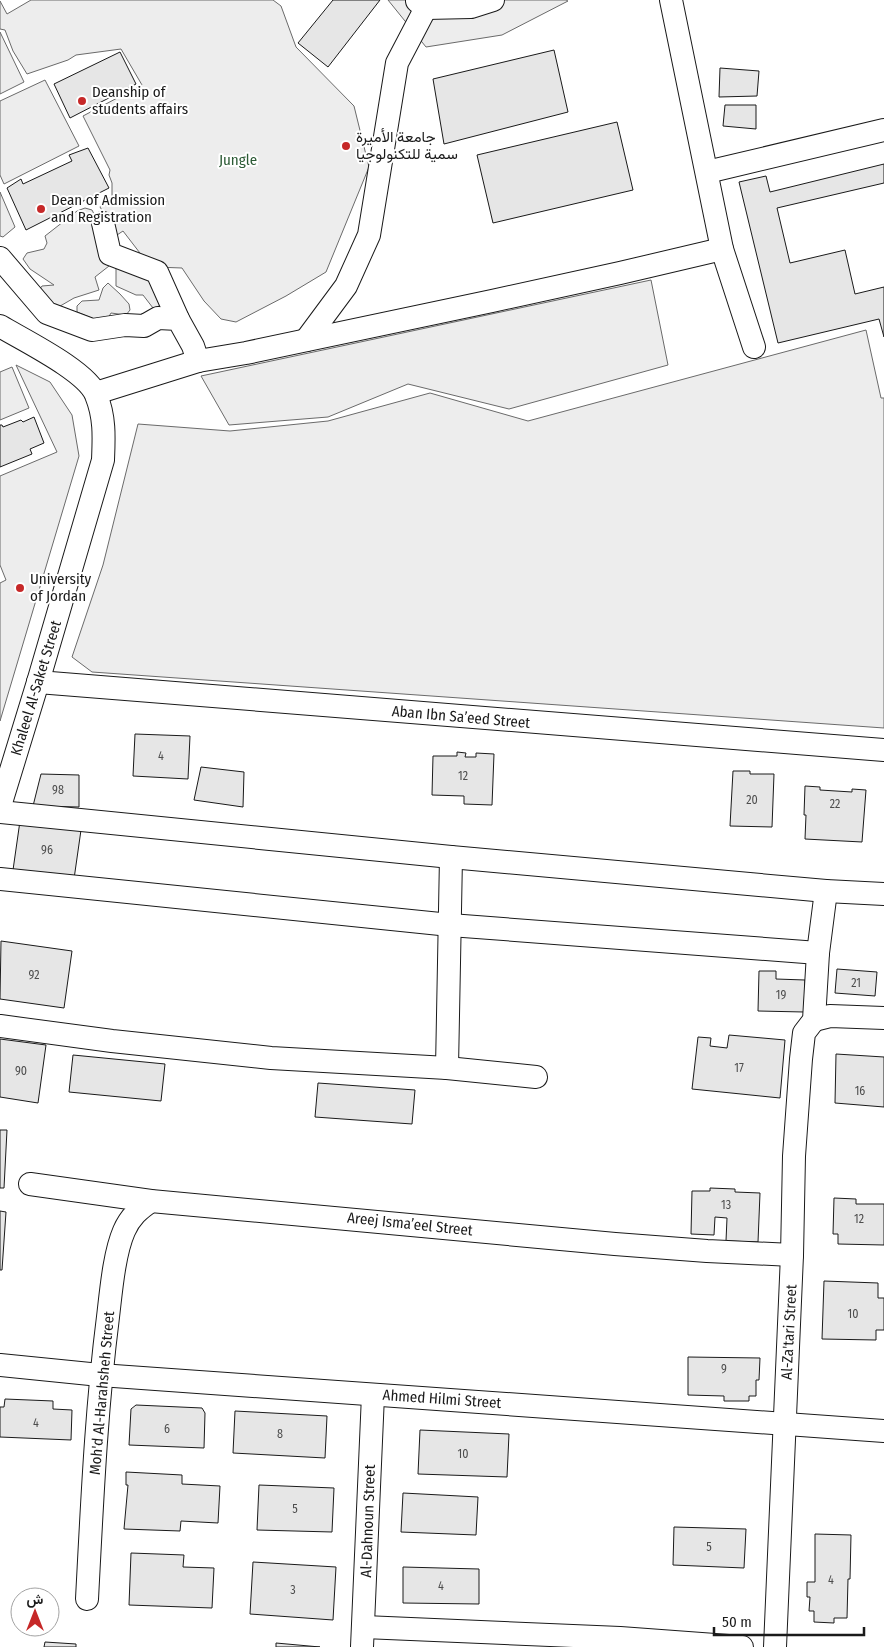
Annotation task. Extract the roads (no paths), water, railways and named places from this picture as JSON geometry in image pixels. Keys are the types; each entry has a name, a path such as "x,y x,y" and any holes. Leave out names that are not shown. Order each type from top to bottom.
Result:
{"street":[{"path":"306,340 346,286 369,236 397,63 424,3 471,6 493,0"},
{"path":"671,0 722,249 754,347"},
{"path":"707,172 884,130"},
{"path":"103,223 110,254 157,272 178,320 193,346 198,361"},
{"path":"96,394 198,361 246,353 620,273 722,249"},
{"path":"0,258 26,291 47,313 92,330 125,325 144,326 158,318 178,320"},
{"name":"Khaleel Al-Saket Street","path":"0,326 78,374 96,394 105,426 103,460 0,806"},
{"name":"Aban Ibn Sa’eed Street","path":"38,682 884,750"},
{"path":"0,812 451,857 826,891 884,894"},
{"path":"447,1068 451,857"},
{"path":"0,879 450,925 818,953"},
{"name":"Al-Za'tari Street","path":"775,1647 792,1255 794,1156 804,1033 814,1020 818,953 826,891"},
{"path":"814,1020 830,1016 884,1018"},
{"path":"0,1026 112,1041 270,1058 447,1068 536,1077"},
{"name":"Areej Isma’eel Street","path":"30,1184 151,1200 615,1244 792,1255"},
{"name":"Moh'd Al-Harahsheh Street","path":"87,1599 100,1375 113,1281 123,1233 130,1219 151,1200"},
{"name":"Ahmed Hilmi Street","path":"0,1365 100,1375 884,1431"},
{"name":"Al-Dahnoun Street","path":"363,1637 374,1395"},
{"path":"363,1637 620,1638 742,1647"}],"place":[{"name":"Deanship of students affairs","path":"82,101"},
{"name":"جامعة الأميرة سمية للتكنولوجيا","path":"346,146"},
{"name":"Dean of Admission and Registration","path":"41,209"},
{"name":"University of Jordan","path":"20,588"}],"park label":[{"name":"Jungle","path":"238,160"}]}
